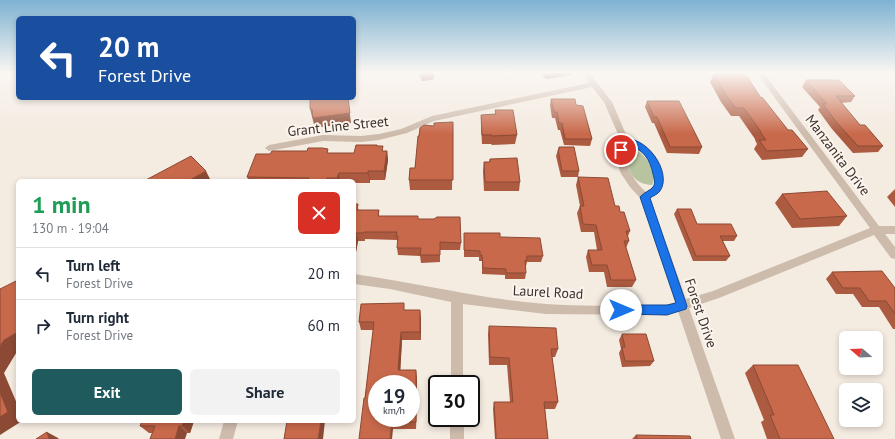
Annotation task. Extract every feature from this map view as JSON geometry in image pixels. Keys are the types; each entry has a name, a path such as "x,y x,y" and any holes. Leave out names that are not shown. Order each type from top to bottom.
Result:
{"street":[{"name":"Grant Line Street","path":"269,148 323,138 361,139 379,137 404,131 432,119 555,92"},
{"path":"601,92 608,102 625,141 644,148 655,163 659,183 656,190 645,197"},
{"name":"Manzanita Drive","path":"774,92 895,255"},
{"name":"Forest Drive","path":"625,141 621,150 621,158 624,168 634,186 645,197 728,439"},
{"name":"Laurel Road","path":"356,279 390,284 457,298 546,309 667,310 750,282 876,230 895,230"},
{"path":"457,298 457,375"},
{"path":"226,439 230,423"},
{"path":"457,427 457,439"}],"green space":[{"path":"633,148 642,154 650,164 654,174 652,185 645,184 635,179 629,170 626,152 628,149"}],"building":[{"path":"724,92 757,92 788,130 792,130 808,149 767,151 759,140 766,140 744,108 736,108"},
{"path":"817,92 851,92 855,96 836,96 860,125 865,125 883,146 858,146 837,123 823,104 827,104"},
{"path":"551,99 575,99 576,105 583,106 592,139 565,139 562,123 559,123 557,112 554,112"},
{"path":"310,100 348,100 350,113 313,118 312,109 310,109"},
{"path":"647,101 679,101 702,147 670,147 657,117 654,117"},
{"path":"495,110 513,110 517,135 482,135 481,115 496,114"},
{"path":"453,122 453,180 409,180 410,168 415,168 420,128 424,125 434,126 434,123"},
{"path":"356,145 383,146 382,151 387,151 384,171 368,171 368,173 339,173 337,178 326,179 247,177 256,154 270,154 272,151 307,151 308,148 328,149 327,153 354,153"},
{"path":"559,147 574,147 579,171 562,171 558,150"},
{"path":"191,156 206,171 192,179 148,179"},
{"path":"517,158 520,182 485,182 484,162 490,162 490,159"},
{"path":"578,177 608,178 615,206 619,206 620,212 624,212 630,231 626,231 629,241 624,241 636,280 611,280 607,265 592,265 588,250 602,250 596,225 583,224 580,206 584,206"},
{"path":"827,191 847,216 800,219 782,194"},
{"path":"356,204 358,204 357,210 379,210 378,216 418,216 418,219 460,217 461,243 440,242 440,255 420,255 421,248 397,248 397,232 356,233"},
{"path":"677,209 691,209 697,224 731,224 737,236 720,236 730,256 696,256"},
{"path":"464,233 500,233 500,237 540,238 543,256 527,256 527,260 525,260 526,273 506,273 506,269 483,268 482,255 480,255 480,251 464,250"},
{"path":"882,271 895,288 895,314 886,301 869,301 860,288 843,288 832,272"},
{"path":"16,281 16,333 4,340 0,346 0,289"},
{"path":"404,303 404,310 420,310 420,332 401,332 398,370 416,370 416,375 368,375 368,427 391,427 390,439 359,439 374,322 359,322 361,304"},
{"path":"489,326 556,328 558,349 551,349 558,402 544,402 548,439 496,439 494,402 513,402 509,358 490,357"},
{"path":"622,334 646,334 654,361 625,361 622,347 625,347"},
{"path":"753,365 798,365 834,439 780,439 770,415 774,415"},
{"path":"0,392 8,412 0,417"},
{"path":"141,423 183,423 182,426 179,426 175,439 150,439 155,426 140,426"},
{"path":"287,423 321,423 318,439 284,439"},
{"path":"47,432 49,439 36,439"},
{"path":"636,435 690,436 691,439 637,439"}],"route":[{"path":"621,150 625,141 638,145 650,154 655,163 659,183 656,190 645,197 682,306 667,310 621,310"}]}
